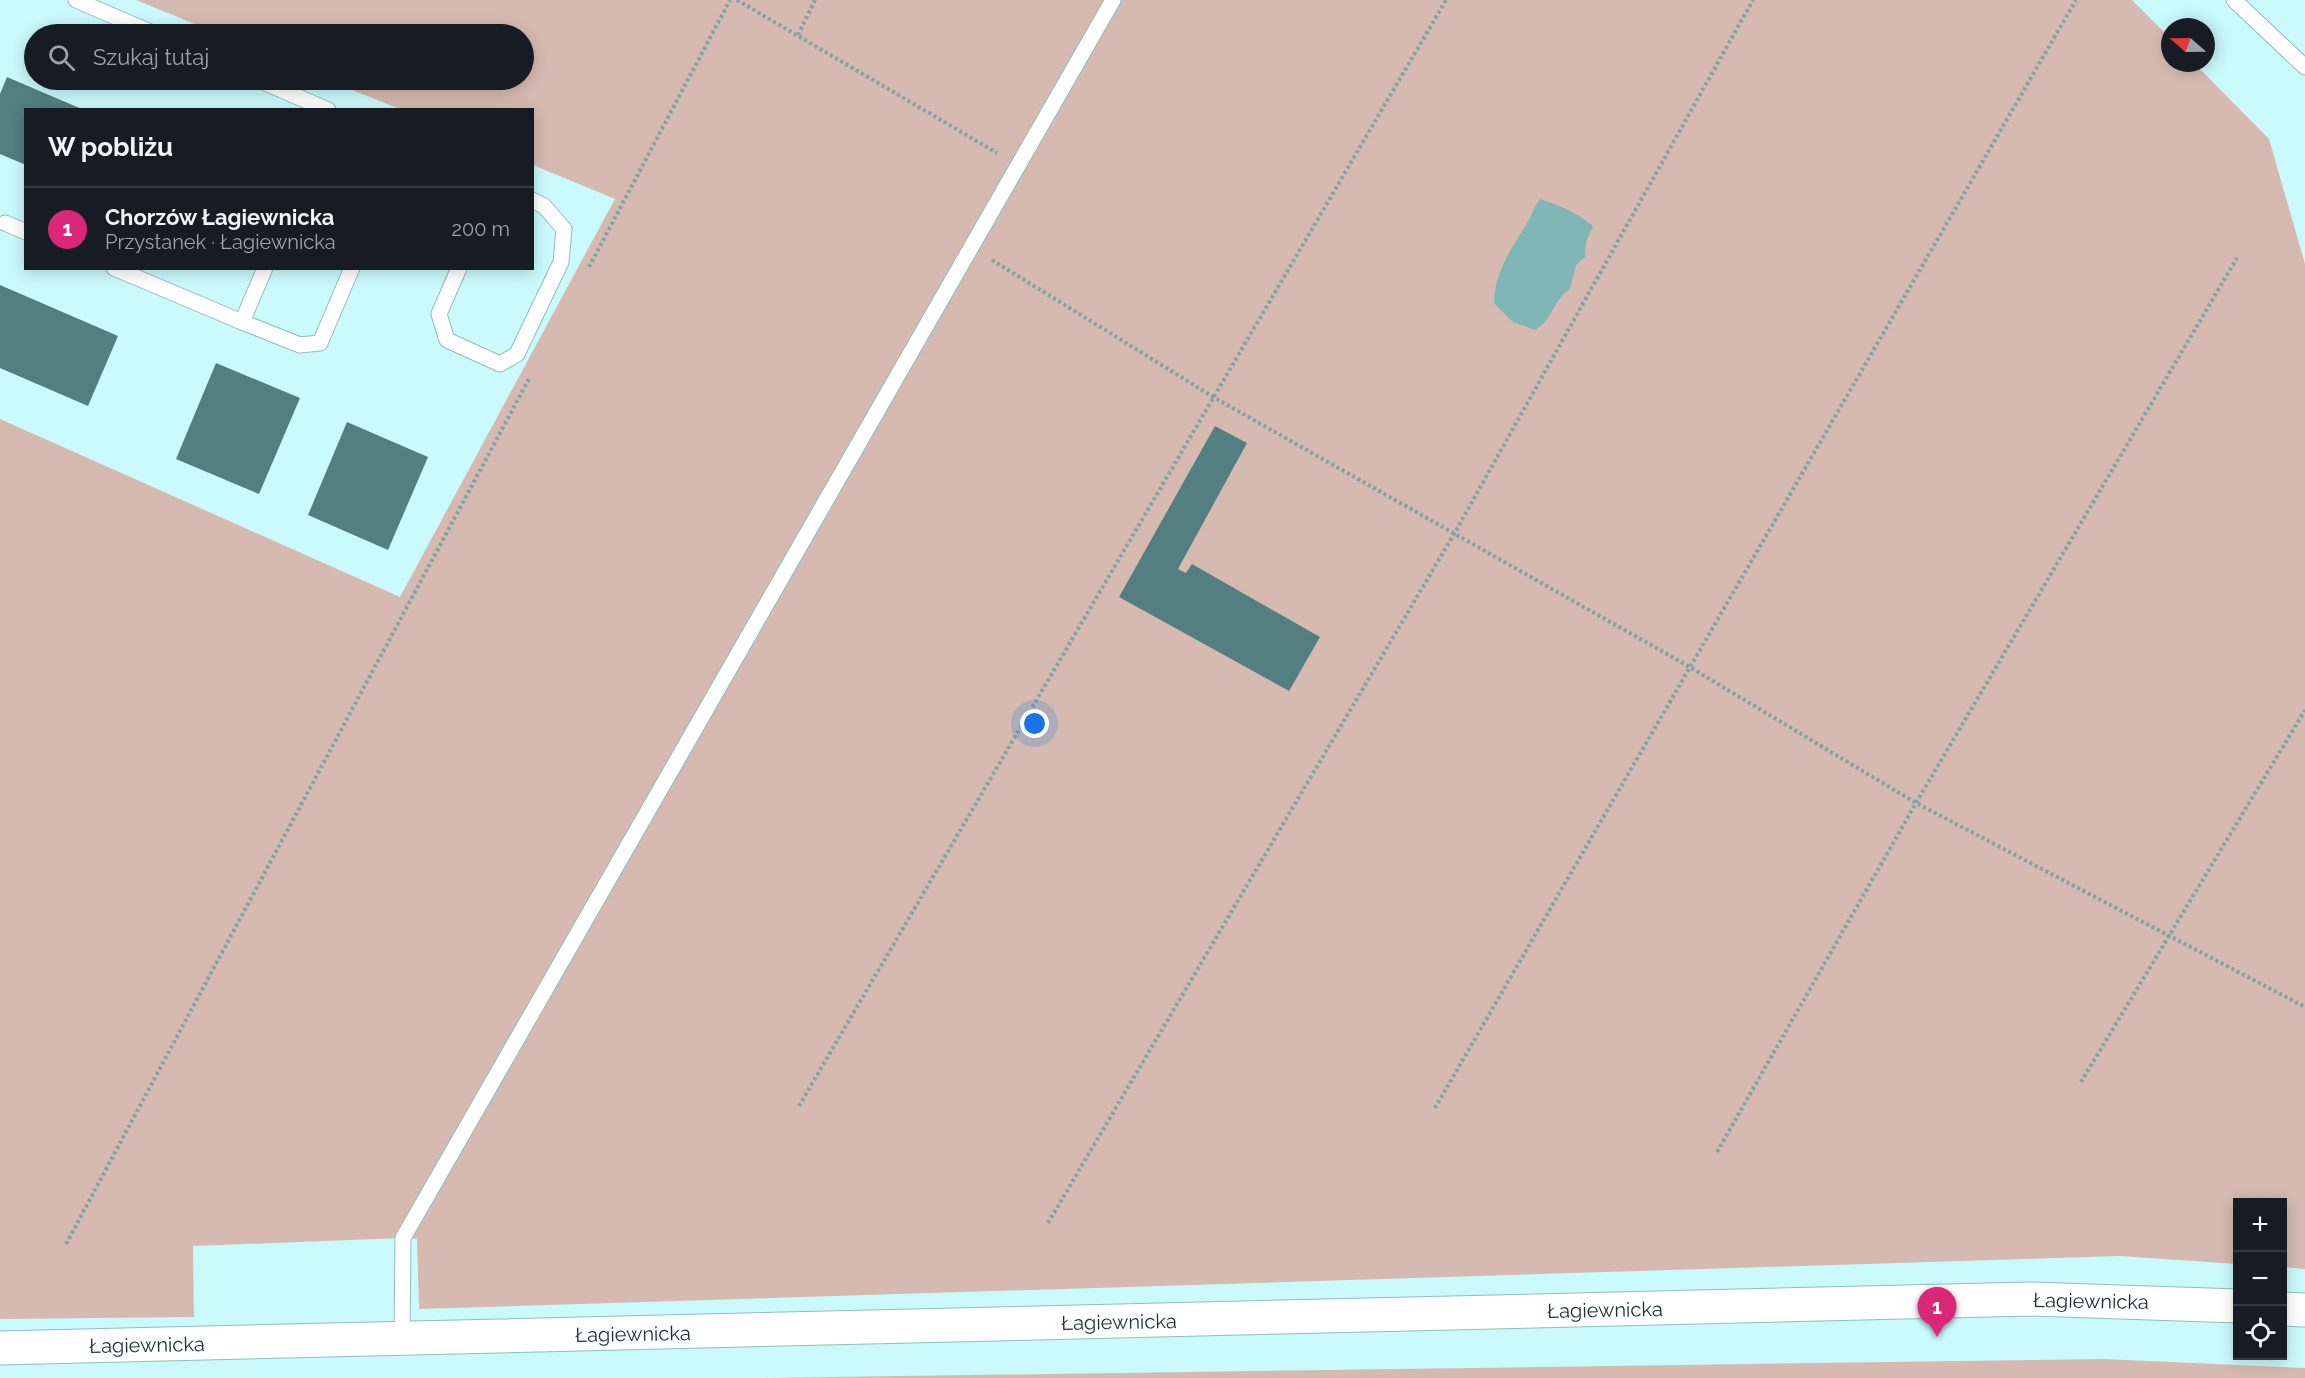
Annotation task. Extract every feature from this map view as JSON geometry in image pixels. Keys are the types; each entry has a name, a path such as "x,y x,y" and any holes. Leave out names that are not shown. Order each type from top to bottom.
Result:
{"street":[{"name":"Łagiewnicka","path":"0,1348 2030,1299 2233,1306"},
{"path":"2287,1309 2305,1310"}],"lane":[{"path":"76,0 132,24"},
{"path":"402,1338 403,1238 973,248 1113,0"},
{"path":"2234,0 2305,68"},
{"path":"282,90 323,108"},
{"path":"458,270 438,314 447,340 500,364 517,354 561,262 564,229 544,206 534,201"},
{"path":"4,223 24,231"},
{"path":"119,270 300,345 320,343 351,270"},
{"path":"242,322 263,270"}],"path":[{"path":"587,271 730,0"},
{"path":"737,0 1018,165"},
{"path":"798,35 815,0"},
{"path":"798,1106 1215,398 1446,0"},
{"path":"1048,1223 1454,534 1752,0"},
{"path":"1435,1108 1688,666 2076,0"},
{"path":"973,248 1215,398 1688,666 1916,802 2305,1007"},
{"path":"1717,1152 1916,802 2237,258"},
{"path":"66,1244 531,375"},
{"path":"2081,1082 2305,710"}],"shaded area":[{"path":"136,0 2132,0 2161,29 2161,72 2203,72 2269,139 2305,264 2305,1269 2287,1267 2287,1198 2233,1198 2233,1264 2120,1256 419,1309 417,1239 403,1238 193,1246 194,1317 0,1319 0,419 400,597 615,199 534,165 534,108 397,108 352,90 534,90 534,24 195,24"},
{"path":"1540,199 1568,210 1593,226 1586,242 1585,257 1576,265 1570,289 1560,299 1546,321 1535,330 1513,322 1494,303 1500,273 1513,245"},
{"path":"2104,1359 2305,1368 2305,1378 760,1378"}],"building":[{"path":"7,77 24,84 24,90 37,90 79,108 24,108 24,164 0,154 0,94"},
{"path":"0,285 118,336 88,406 0,368"},
{"path":"216,363 300,398 259,494 176,459"},
{"path":"347,422 428,457 388,550 308,515"},
{"path":"1215,426 1247,443 1178,569 1186,573 1192,564 1320,637 1289,691 1119,597"}],"place":[{"name":"Chorzów Łagiewnicka","path":"1937,1337"}]}
